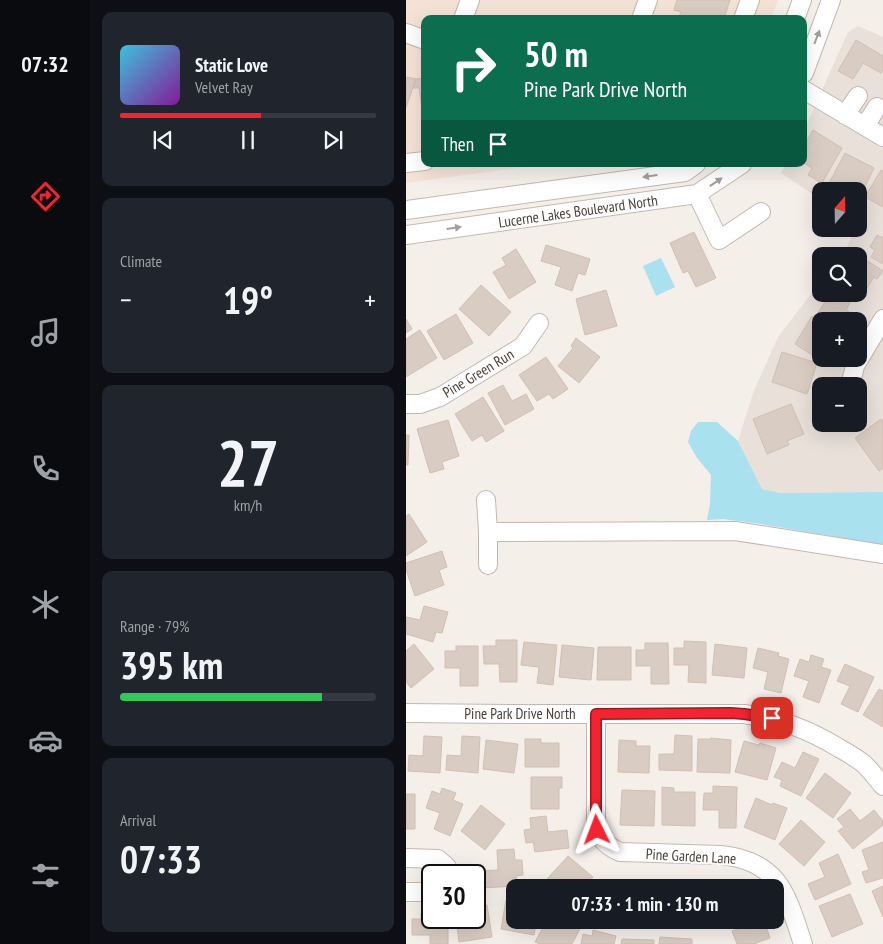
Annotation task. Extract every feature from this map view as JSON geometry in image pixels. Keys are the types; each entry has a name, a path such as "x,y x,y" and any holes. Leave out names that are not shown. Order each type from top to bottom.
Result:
{"street":[{"path":"464,15 470,0"},
{"path":"642,15 648,0"},
{"path":"744,15 750,0"},
{"path":"796,15 802,0"},
{"path":"807,65 831,0"},
{"path":"406,33 421,39"},
{"path":"807,92 883,137"},
{"path":"845,115 858,96"},
{"path":"866,126 877,107"},
{"path":"406,164 421,162"},
{"name":"Lucerne Lakes Boulevard North","path":"406,210 685,172 692,167"},
{"name":"Lucerne Lakes Boulevard North","path":"406,235 697,194 738,167"},
{"path":"697,194 720,240 761,212"},
{"path":"852,377 855,366 883,319"},
{"name":"Pine Green Run","path":"406,404 420,404 440,397 523,346 540,323"},
{"path":"486,500 488,565"},
{"path":"488,532 735,531 883,554"},
{"name":"Pine Park Drive North","path":"406,712 731,713 772,718 812,732 846,752 865,765 883,786"},
{"name":"Pine Garden Lane","path":"596,714 596,820 597,830 602,840 610,848 620,852 733,856 755,864 766,871 782,888 788,899 804,944"},
{"path":"406,858 438,859 444,864"},
{"path":"406,892 421,892"}],"shaded area":[{"path":"406,0 778,0 772,15 421,15 421,167 524,167 406,183"},
{"path":"858,26 883,37 883,492 781,493 762,489 738,441 753,393 778,337 812,293 812,302 867,302 867,247 847,247 851,238 867,238 867,182 812,182 812,194 781,173 784,167 807,167 807,123 848,32"}],"water":[{"path":"661,258 675,287 656,296 643,266"},
{"path":"698,422 717,422 738,441 762,489 781,493 883,492 883,545 761,524 723,519 707,520 710,504 711,475 697,458 688,442 691,431"}],"building":[{"path":"677,0 730,0 725,15 680,15 681,12 674,10"},
{"path":"856,40 883,56 883,70 881,73 863,63 853,79 838,71"},
{"path":"406,77 416,79 406,108"},
{"path":"421,78 421,101 419,88 413,88 416,79"},
{"path":"813,130 842,148 823,182 808,175 812,168 807,165 807,141"},
{"path":"845,153 874,168 867,182 830,182"},
{"path":"881,170 883,171 883,207 867,198 867,194"},
{"path":"694,232 716,278 696,287 688,271 683,273 670,243"},
{"path":"877,235 883,238 883,264 871,257 875,250 870,247"},
{"path":"546,245 590,259 585,275 578,273 572,291 555,285 561,267 541,261"},
{"path":"516,249 536,282 509,299 493,272 506,265 502,258"},
{"path":"867,261 883,271 877,279 874,277 867,288"},
{"path":"481,285 511,312 489,336 459,309"},
{"path":"606,290 617,326 585,335 576,299"},
{"path":"825,302 850,302 846,310 849,312 819,312"},
{"path":"456,314 473,343 444,360 427,331"},
{"path":"812,316 812,355 795,344"},
{"path":"406,319 412,329 406,333"},
{"path":"420,330 437,358 406,377 406,339"},
{"path":"576,338 600,357 579,383 558,366 573,348 571,346"},
{"path":"782,352 812,361 812,367 816,367 807,394 772,382"},
{"path":"546,357 568,389 553,399 549,394 537,401 519,375"},
{"path":"503,385 512,401 526,394 534,409 505,425 488,393"},
{"path":"483,397 504,431 486,442 482,435 472,441 455,414"},
{"path":"791,404 804,434 787,441 789,445 767,454 753,419"},
{"path":"881,419 883,421 883,468 879,471 855,438 863,432 867,432 867,429"},
{"path":"448,420 459,456 442,462 444,469 430,473 417,429"},
{"path":"406,435 409,435 408,465 406,465"},
{"path":"409,514 427,542 406,556 406,516"},
{"path":"442,551 447,567 439,570 444,585 415,596 406,570 406,563"},
{"path":"424,606 448,612 442,633 436,632 433,642 406,634 406,617 420,620"},
{"path":"496,640 517,640 517,682 500,682 499,664 484,664 483,646 496,646"},
{"path":"684,641 706,642 706,683 688,682 689,665 674,665 674,648 684,648"},
{"path":"524,642 557,645 553,685 537,683 539,667 521,665"},
{"path":"645,643 668,643 669,684 651,684 651,666 636,666 636,650 645,650"},
{"path":"414,644 434,669 411,688 406,682 406,651"},
{"path":"715,644 747,648 744,678 712,675"},
{"path":"562,645 594,648 591,680 559,677"},
{"path":"456,646 478,646 478,686 460,686 460,668 445,668 445,651 456,651"},
{"path":"598,647 631,647 631,680 597,680"},
{"path":"758,648 779,653 778,656 789,659 781,693 764,689 768,672 753,668"},
{"path":"811,655 824,659 821,667 831,670 819,703 803,697 809,681 794,676 800,659 809,662"},
{"path":"845,664 874,677 858,712 841,704 850,686 837,681"},
{"path":"879,689 883,691 883,727 863,715"},
{"path":"675,735 692,736 692,771 659,770 659,754 674,754"},
{"path":"424,736 442,737 440,773 408,771 409,755 423,756"},
{"path":"462,736 480,737 478,773 446,770 447,755 461,756"},
{"path":"525,739 541,739 541,743 559,743 559,767 525,767"},
{"path":"698,739 731,740 730,773 697,772"},
{"path":"486,740 518,744 514,773 483,769"},
{"path":"619,740 636,741 636,746 650,746 649,773 618,772"},
{"path":"744,741 776,748 767,780 735,772"},
{"path":"803,752 819,759 801,796 780,786 782,780 774,777 782,762 795,768"},
{"path":"825,773 851,793 833,818 806,798"},
{"path":"531,777 562,777 562,788 559,788 559,809 531,809"},
{"path":"713,786 737,787 736,828 719,828 719,810 703,810 704,793 713,793"},
{"path":"662,787 674,788 674,792 695,792 695,826 662,825"},
{"path":"442,788 456,793 453,800 463,804 450,836 434,829 440,813 426,808 432,791 440,794"},
{"path":"622,790 655,791 654,826 620,825"},
{"path":"406,794 415,794 415,829 406,829"},
{"path":"756,798 772,805 773,803 787,808 775,840 744,827"},
{"path":"481,805 505,824 485,850 461,831"},
{"path":"850,809 860,821 874,810 883,821 883,825 853,849 838,831 844,827 837,819"},
{"path":"546,816 548,832 567,830 569,848 535,852 533,842 526,843 524,830 531,829 530,818"},
{"path":"801,820 825,842 804,866 779,844"},
{"path":"883,842 883,878 866,883 862,872 869,870 862,850"},
{"path":"514,849 515,860 522,860 523,875 516,876 516,879 506,879 506,887 486,888 486,871 498,870 497,850"},
{"path":"838,854 851,884 815,900 808,884 825,877 819,863"},
{"path":"568,856 593,877 591,879 547,879"},
{"path":"883,886 883,917 872,891"},
{"path":"850,894 863,924 832,937 819,906"},
{"path":"506,900 506,929 535,929 534,935 501,929"},
{"path":"486,905 492,937 459,942 457,929 486,929"},
{"path":"412,919 421,919 421,929 448,929 448,944 430,944 430,935 412,935"},
{"path":"542,929 580,929 572,944 540,944 535,942"},
{"path":"738,929 767,929 770,938 756,944 737,944 732,931"},
{"path":"593,930 616,936 614,944 581,944 583,934 592,936"},
{"path":"660,937 692,939 692,944 659,944"},
{"path":"622,939 654,940 654,944 621,944"}],"route":[{"path":"597,830 596,714 731,713 772,718"}]}
